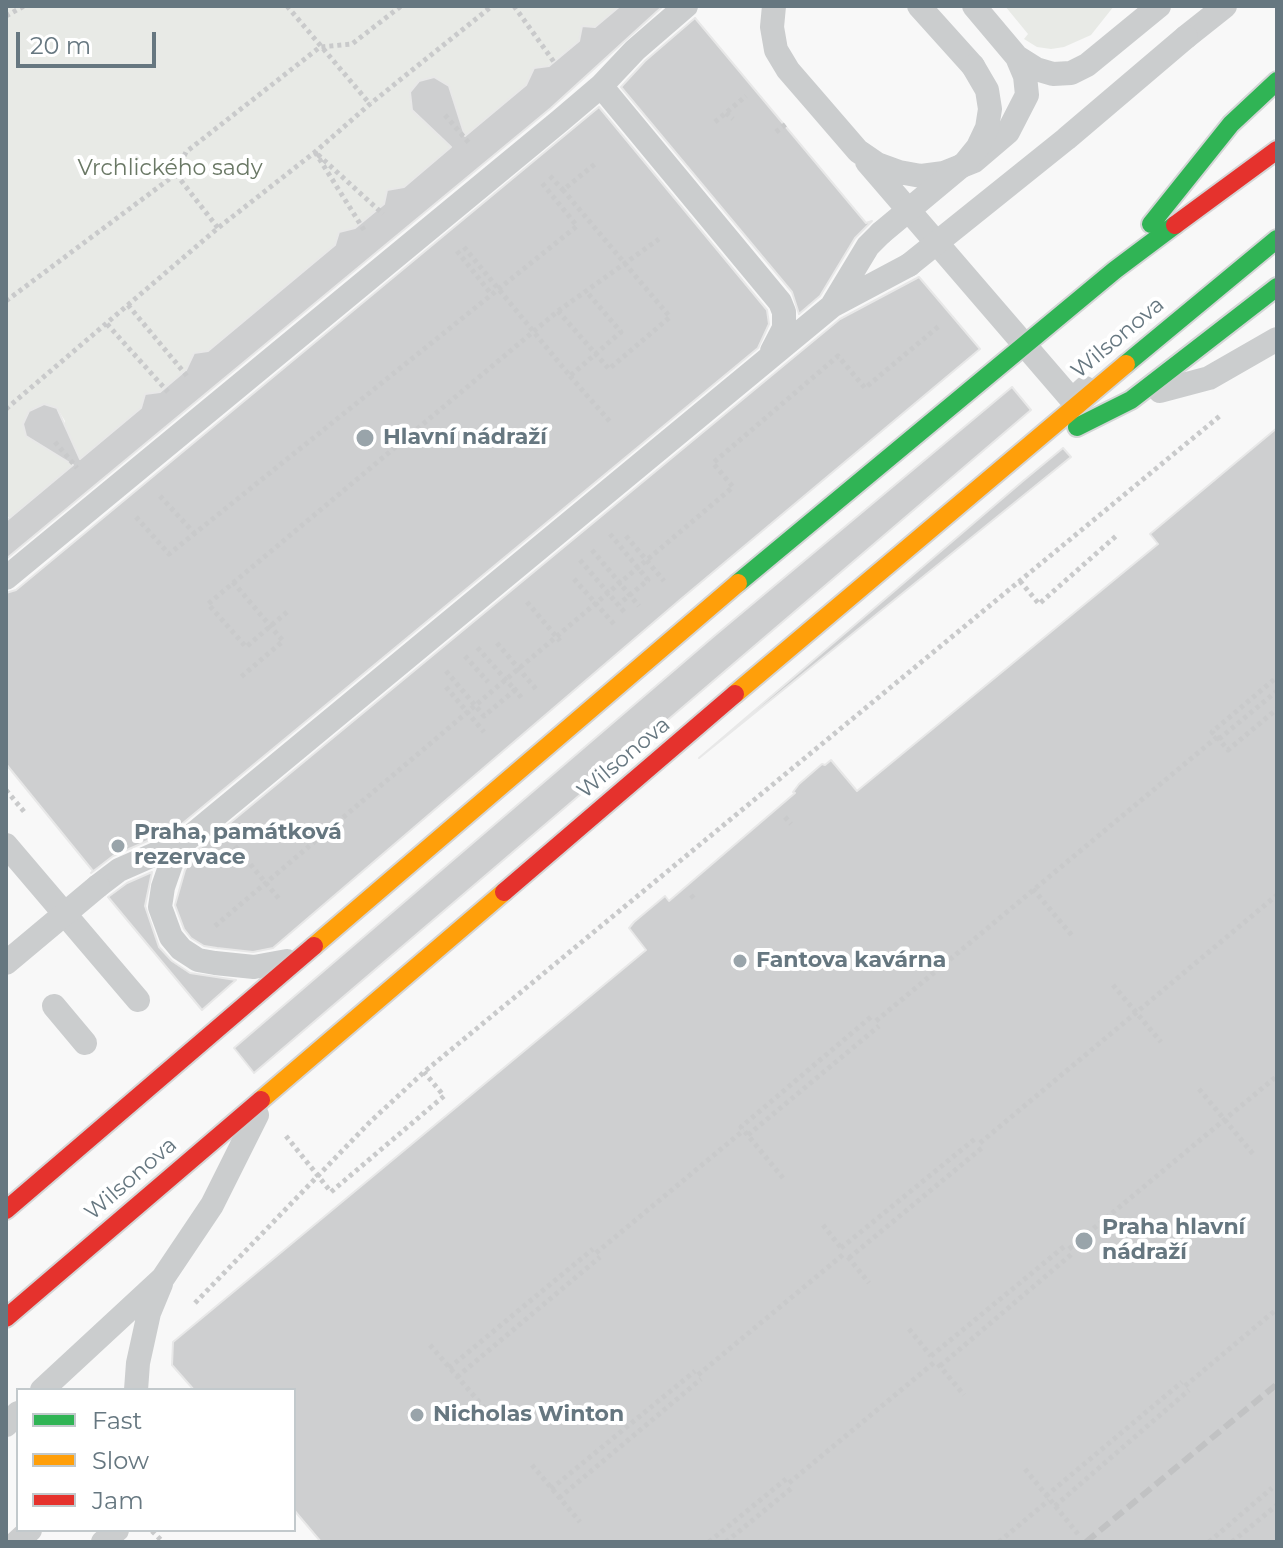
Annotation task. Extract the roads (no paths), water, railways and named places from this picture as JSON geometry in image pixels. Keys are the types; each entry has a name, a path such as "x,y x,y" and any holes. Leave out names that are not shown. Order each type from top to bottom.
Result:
{"main road":[{"path":"1115,270 1231,124 1277,81"},
{"path":"6,1210 697,618 1115,270 1277,150"},
{"name":"Wilsonova","path":"6,1318 1007,462 1277,239"},
{"path":"1007,462 1131,400 1277,287"}],"lane":[{"path":"6,578 601,86 635,50 686,6"},
{"path":"774,6 772,27 776,50 788,70 1072,400 1151,330"},
{"path":"832,306 868,246 965,163 978,147 987,128 990,109 987,90 973,66 919,6"},
{"path":"858,151 877,164 921,176 944,173 974,161 1008,132 1027,95 1025,76 1017,57 974,6"},
{"path":"1017,57 1036,69 1053,74 1071,73 1087,65 1159,6"},
{"path":"6,963 119,870 185,841 832,306 909,265 1225,6"},
{"path":"601,86 780,302 784,312 784,328 761,365"},
{"path":"1131,400 1209,378 1277,339"},
{"path":"185,841 171,864 160,907 171,937 181,949 198,960 254,967 301,958"},
{"path":"6,845 138,1000"},
{"path":"54,1006 85,1043"},
{"path":"136,1388 149,1313 163,1278 212,1205 269,1091"},
{"path":"44,1388 163,1278"}],"railway":[{"path":"1086,1542 1277,1384"}],"place":[{"name":"Hlavní nádraží","path":"365,438"},
{"name":"Praha, památková rezervace","path":"118,846"},
{"name":"Fantova kavárna","path":"740,961"},
{"name":"Praha hlavní nádraží","path":"1084,1241"},
{"name":"Nicholas Winton","path":"417,1415"}],"park label":[{"name":"Vrchlického sady","path":"170,169"}]}
